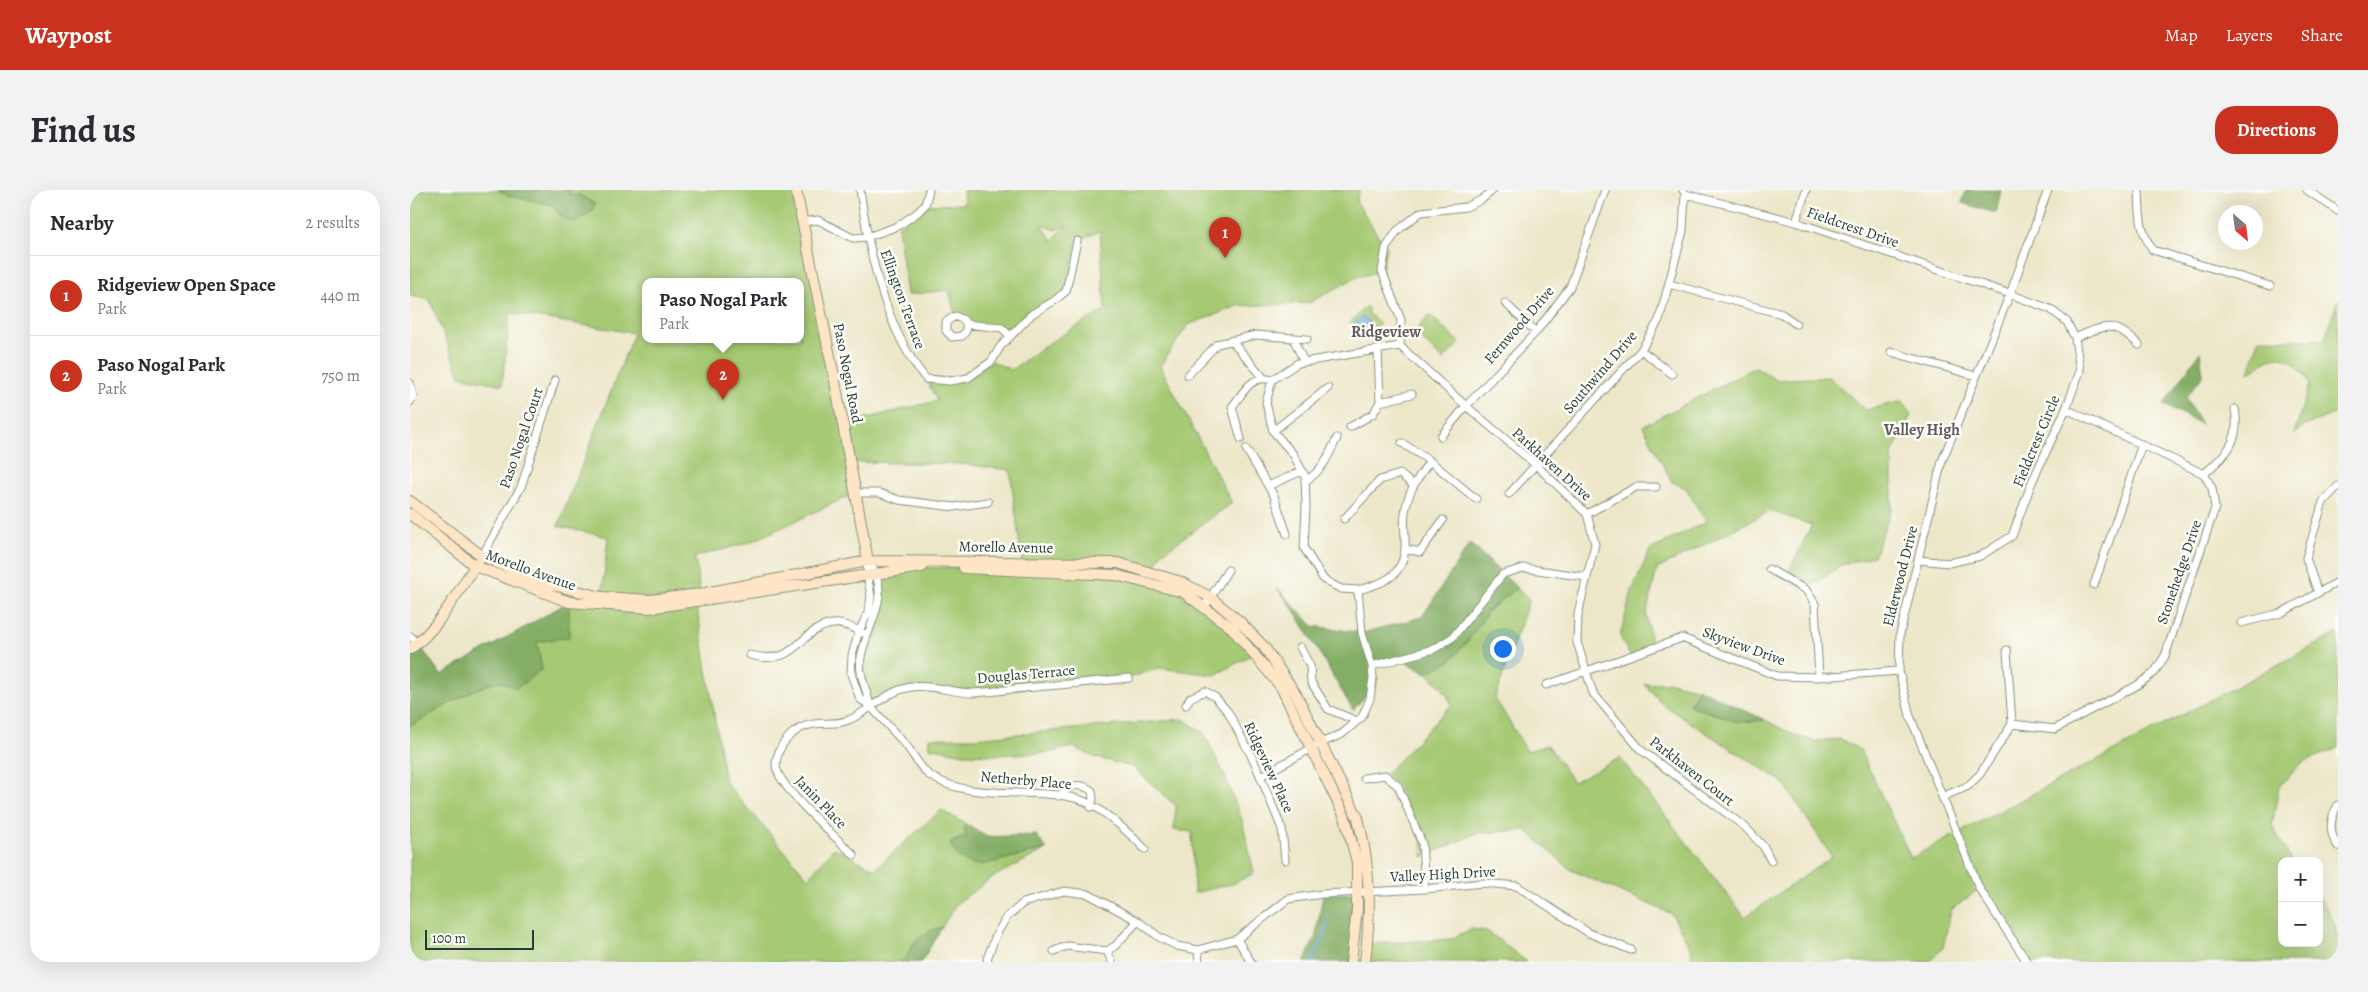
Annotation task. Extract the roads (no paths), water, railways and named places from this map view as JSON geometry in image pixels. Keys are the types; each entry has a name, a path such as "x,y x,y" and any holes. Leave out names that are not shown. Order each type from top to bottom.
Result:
{"street":[{"name":"Paso Nogal Road","path":"796,190 868,561"},
{"path":"860,190 867,238"},
{"path":"803,222 818,220 853,238 867,238 898,226 918,213 925,205 929,190"},
{"path":"1430,462 1413,485 1405,513 1405,549 1401,568 1381,585 1358,590 1341,589 1324,580 1304,548 1305,481 1293,454 1273,431 1266,402 1272,380 1298,363 1400,346 1401,320 1382,271 1386,248 1397,231 1421,212 1466,207 1481,200 1493,190"},
{"name":"Fernwood Drive","path":"1441,436 1466,406 1536,332 1570,287 1605,190"},
{"path":"1796,222 1806,190"},
{"name":"Elderwood Drive","path":"2027,962 1979,888 1910,716 1899,672 1900,634 1942,461 2010,294 2048,190"},
{"path":"2139,190 2140,226 2144,238 2153,250 2270,286"},
{"path":"2307,190 2338,212"},
{"name":"Fieldcrest Drive","path":"1684,192 1796,222 2010,294"},
{"name":"Southwind Drive","path":"1509,494 1641,350 1659,320 1683,231 1684,192"},
{"name":"Ellington Terrace","path":"867,238 882,290 910,360 926,379 950,381 968,378 992,361 1000,347 1032,314 1054,301 1066,291 1077,241"},
{"path":"1669,284 1782,314 1796,324"},
{"name":"Fieldcrest Circle","path":"1919,560 1949,563 1980,556 2012,536 2032,482 2066,409 2080,371 2075,338 2067,322 2050,309 2010,294"},
{"path":"1505,303 1536,332"},
{"path":"966,324 1002,328 1010,336"},
{"path":"2075,338 2099,328 2111,326 2126,332 2139,345"},
{"path":"1188,374 1217,344 1256,335 1307,339"},
{"path":"1293,338 1304,362"},
{"path":"1232,341 1263,377 1272,380"},
{"name":"Parkhaven Drive","path":"1400,346 1466,406 1536,465 1587,514 1595,544 1578,614 1577,642 1586,673"},
{"path":"1350,427 1373,414 1380,402 1378,350"},
{"path":"1641,350 1672,374"},
{"path":"1891,352 1976,376"},
{"path":"1241,439 1232,407 1252,380 1263,377"},
{"name":"Paso Nogal Court","path":"482,556 521,487 555,380"},
{"path":"410,383 413,396 410,402"},
{"path":"1273,431 1328,388"},
{"path":"1380,402 1412,394"},
{"path":"2066,409 2204,474 2226,455 2232,444 2236,431 2236,409"},
{"path":"1305,481 1314,476 1324,465 1338,438"},
{"path":"1402,442 1476,499"},
{"path":"2094,585 2142,444"},
{"path":"1246,449 1274,496 1287,534"},
{"path":"1268,486 1302,471"},
{"path":"1344,519 1380,480 1400,474 1413,485"},
{"name":"Stonehedge Drive","path":"2012,724 2055,729 2136,686 2154,673 2165,656 2215,508 2212,488 2204,474"},
{"path":"2318,593 2306,558 2323,502 2338,486"},
{"path":"1587,514 1636,487 1656,487"},
{"path":"855,493 879,493 899,500 954,507 988,502"},
{"name":"Morello Avenue","path":"410,500 482,556 540,582 602,597 650,600 700,594 868,561 1118,563 1181,582 1207,602 1232,628 1281,687 1345,817 1358,862 1358,893 1352,962"},
{"name":"Morello Avenue","path":"410,514 475,566 569,602 649,608 912,567 1022,569 1114,575 1183,592 1207,602 1239,620 1264,647 1296,694 1358,818 1371,892 1365,962"},
{"path":"1405,549 1420,552 1443,520"},
{"path":"410,636 414,646 438,619 482,556"},
{"path":"868,561 877,573 879,592 876,617 861,657 861,676 870,706"},
{"name":"Netherby Place","path":"868,561 866,575 871,596 869,611 859,631 852,655 851,674 860,699 870,706 905,744 929,774 959,787 1011,794 1079,799 1123,826 1145,849"},
{"path":"1372,666 1434,650 1453,637 1503,574 1524,568 1586,577"},
{"path":"1769,569 1806,590 1815,604 1820,677"},
{"path":"1207,602 1228,570"},
{"path":"2241,623 2281,613 2338,582"},
{"path":"1261,776 1321,743 1342,734 1362,717 1370,700 1372,666 1362,634 1358,590"},
{"path":"750,655 765,659 777,658 788,653 818,630 833,624 843,625 868,635"},
{"name":"Skyview Drive","path":"1546,685 1586,673 1682,638 1777,676 1820,677 1899,672"},
{"path":"1300,647 1310,666 1311,682 1328,709 1357,721"},
{"path":"1942,797 1968,786 1980,774 2012,724 2007,650"},
{"name":"Parkhaven Court","path":"1586,673 1593,693 1641,750 1745,827 1764,847 1771,861"},
{"name":"Douglas Terrace","path":"870,706 894,691 912,687 934,687 973,693 1129,678"},
{"name":"Ridgeview Place","path":"1186,705 1190,698 1200,692 1205,692 1215,697 1228,712 1261,776 1282,829 1285,860"},
{"name":"Janin Place","path":"854,856 791,793 781,780 776,766 783,743 799,729 814,724 842,723 852,719 870,706"},
{"path":"1364,778 1385,774 1398,786 1422,843 1425,889"},
{"path":"1058,796 1073,785 1081,785 1092,791 1091,806"},
{"path":"2338,805 2332,816 2331,830 2338,846"},
{"name":"Valley High Drive","path":"1237,939 1288,899 1425,889 1483,882 1518,886 1589,933 1632,950"},
{"path":"988,962 987,959 996,935 1006,918 1022,903 1064,891 1088,894 1138,920 1159,937 1177,946 1198,950 1237,939 1251,962"},
{"path":"1054,951 1067,946 1107,951 1115,946 1138,920"},
{"path":"1198,950 1199,962"},
{"path":"1107,951 1112,962"}],"water":[{"path":"1362,316 1374,327 1367,334 1355,323"}],"waterway":[{"path":"1312,962 1324,937 1329,916"}],"place":[{"name":"Ridgeview Open Space","path":"1225,258"},
{"name":"Paso Nogal Park","path":"723,400"}],"district":[{"name":"Ridgeview","path":"1386,332"},
{"name":"Valley High","path":"1922,430"}]}
